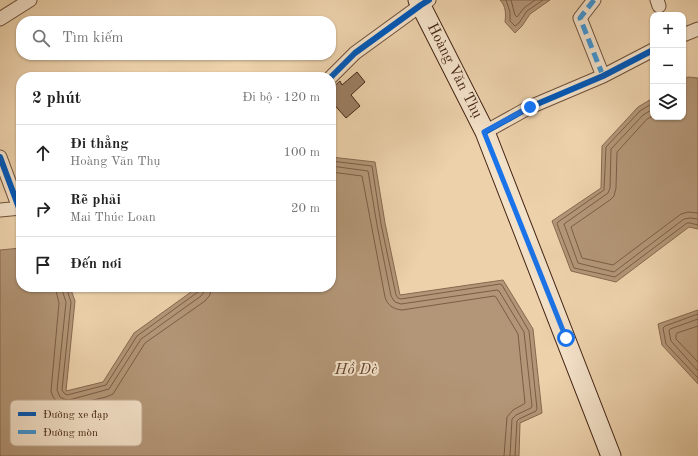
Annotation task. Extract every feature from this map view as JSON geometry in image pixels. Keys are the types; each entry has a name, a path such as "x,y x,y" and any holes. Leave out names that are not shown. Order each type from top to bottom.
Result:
{"main road":[{"name":"Hoàng Văn Thụ","path":"423,2 484,132 611,456"}],"street":[{"path":"0,19 30,0"},
{"path":"594,0 580,18 602,76"},
{"path":"336,72 355,54 423,2"},
{"path":"686,34 698,29"},
{"path":"484,132 530,107 602,76 650,52"},
{"path":"0,157 16,198"},
{"path":"0,210 16,208"}],"water":[{"path":"500,0 550,0 530,14 515,33 505,22 505,10"},
{"path":"686,78 698,78 698,229 689,227 616,282 571,271 552,221 601,188 602,146 638,107 650,100 650,120 686,120"},
{"name":"Hồ Dè","path":"336,158 375,162 385,223 400,295 503,280 533,329 542,413 520,423 519,456 0,456 0,250 16,248 16,292 72,292 75,301 66,391 103,382 134,333 191,292 336,292"},
{"path":"698,310 698,384 662,345 658,324"}],"building":[{"path":"357,72 365,82 351,95 360,106 346,118 336,107 336,85 340,81 342,85"}],"marked path":[{"path":"594,0 580,18 603,76"}],"cycle path":[{"path":"336,72 355,53 429,0"},
{"path":"485,132 530,107 603,76 650,52"},
{"path":"0,157 16,200"}],"route":[{"path":"530,107 484,132 566,338"}]}
